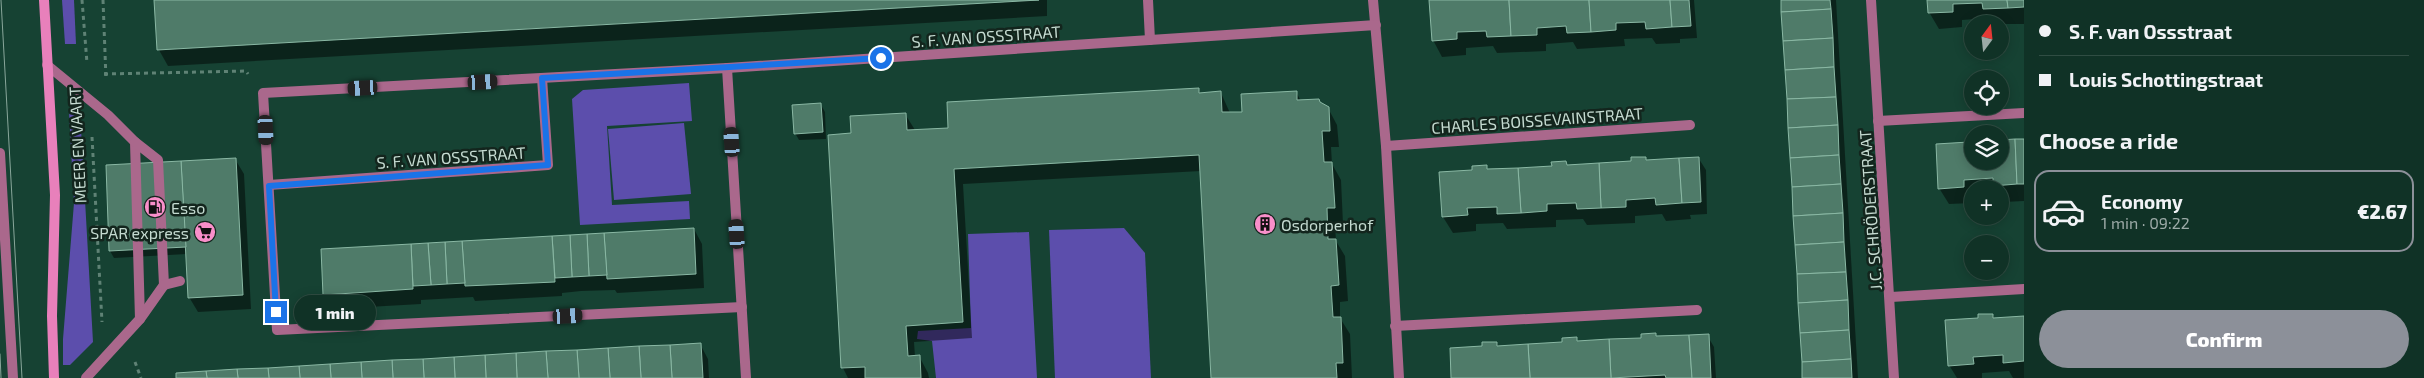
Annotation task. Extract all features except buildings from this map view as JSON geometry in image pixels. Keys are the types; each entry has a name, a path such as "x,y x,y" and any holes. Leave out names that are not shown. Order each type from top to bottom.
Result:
{"street":[{"name":"MEER EN VAART","path":"44,0 55,195 52,316 54,378"},
{"path":"1148,0 1150,40"},
{"path":"1373,0 1386,146 1398,378"},
{"name":"J.C. SCHRÖDERSTRAAT","path":"1871,0 1891,297 1894,378"},
{"name":"S. F. VAN OSSSTRAAT","path":"263,93 727,68 1376,25"},
{"path":"47,66 158,160 164,285 140,319 86,378"},
{"path":"727,68 746,378"},
{"name":"S. F. VAN OSSSTRAAT","path":"269,186 548,165 542,78"},
{"path":"263,93 278,330 742,308"},
{"name":"J.C. SCHRÖDERSTRAAT","path":"1878,121 2024,112"},
{"name":"CHARLES BOISSEVAINSTRAAT","path":"1386,146 1690,125"},
{"path":"135,142 140,319"},
{"path":"0,153 13,378"},
{"path":"164,285 180,281"},
{"name":"J.C. SCHRÖDERSTRAAT","path":"1891,297 2024,289"},
{"path":"1395,326 1697,310"}],"path":[{"name":"MEER EN VAART","path":"82,0 104,360"},
{"path":"88,74 246,71 263,93"}],"shaded area":[{"path":"62,0 74,0 76,44 65,44"},
{"path":"689,83 692,121 607,126 612,205 689,201 690,219 580,225 572,99 583,90"},
{"path":"80,111 93,342 70,365 63,365 63,339 74,203 69,112"},
{"path":"684,123 691,194 614,200 608,129"},
{"path":"1124,228 1145,253 1151,378 1055,378 1049,230"},
{"path":"1029,232 1037,378 936,378 932,341 917,339 918,331 971,328 968,234"}],"tram line":[{"path":"1,0 22,378"},
{"path":"0,354 1,378"}],"place":[{"name":"Esso","path":"155,207"},
{"name":"Osdorperhof","path":"1265,224"},
{"name":"SPAR express","path":"205,232"}],"route":[{"path":"276,312 269,186 548,165 542,78 881,58"}]}
